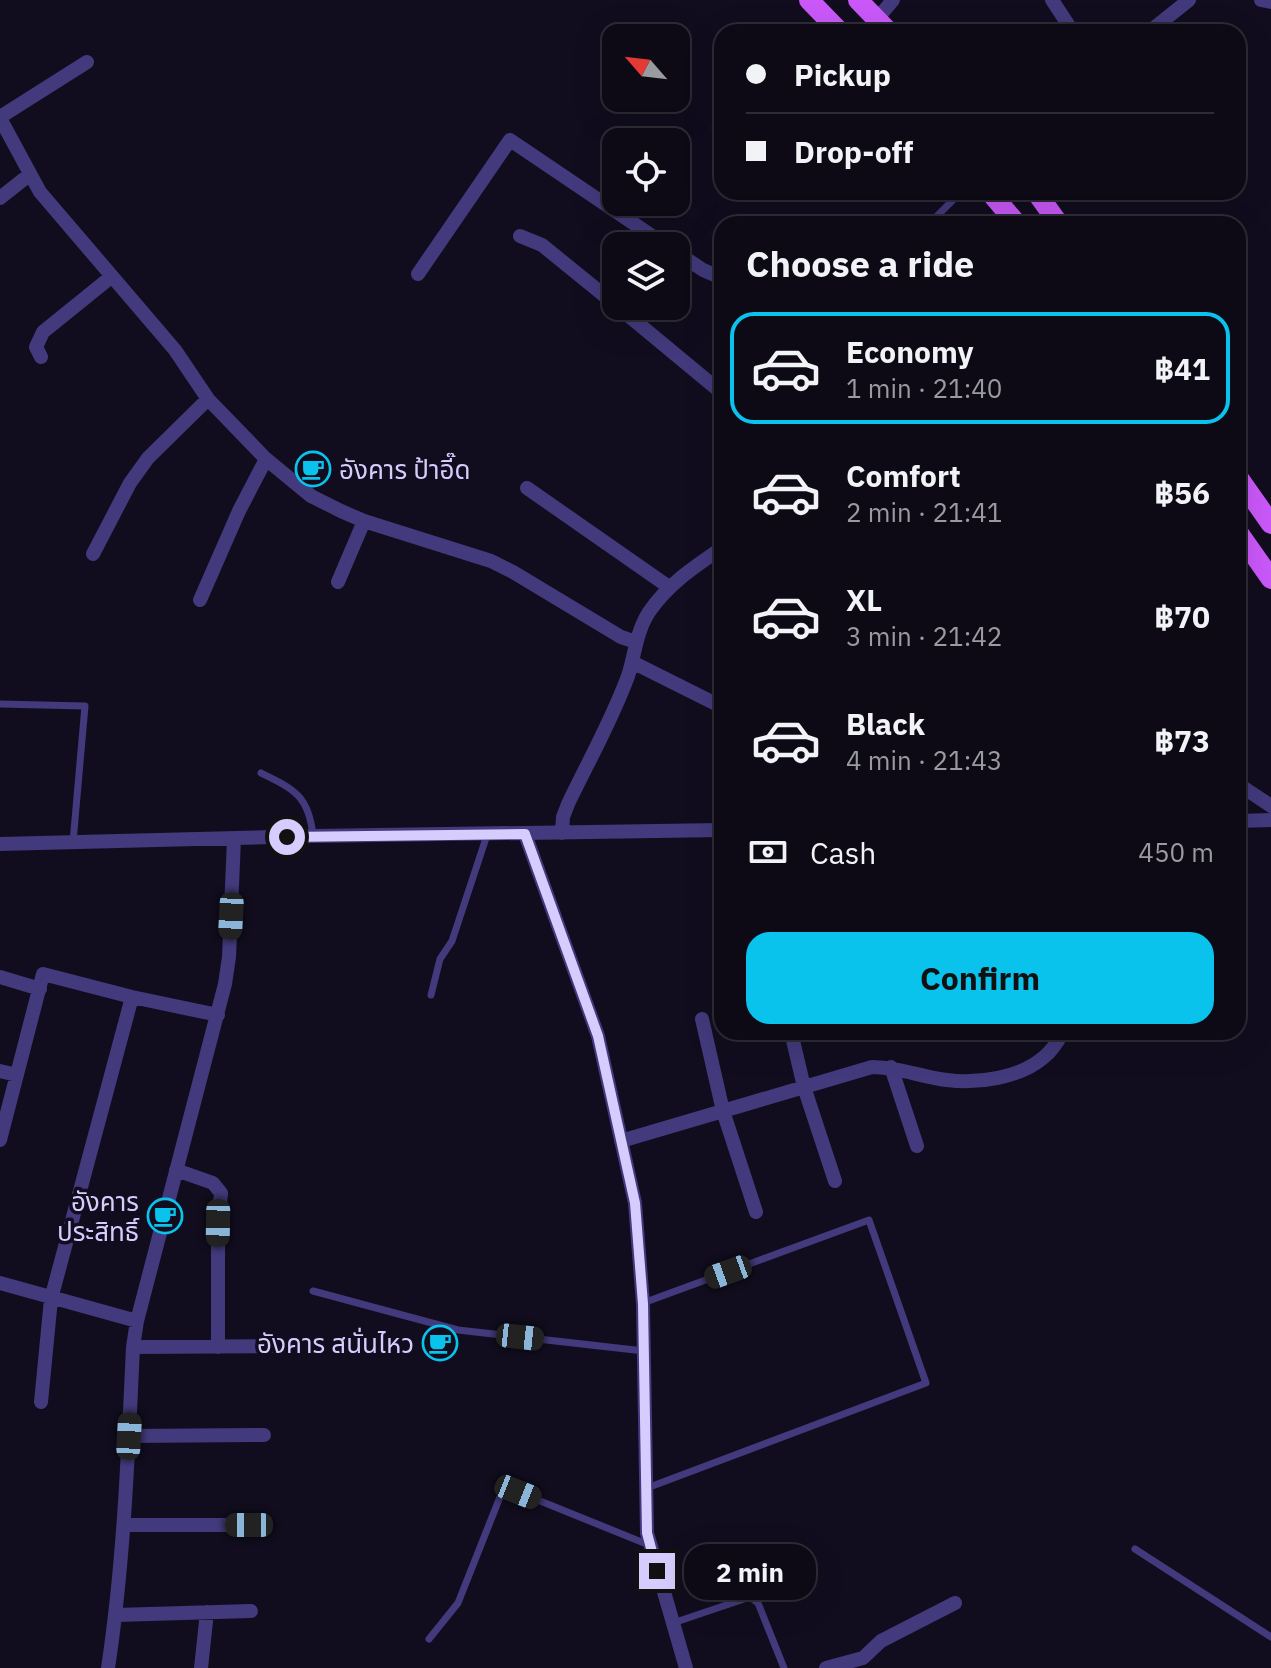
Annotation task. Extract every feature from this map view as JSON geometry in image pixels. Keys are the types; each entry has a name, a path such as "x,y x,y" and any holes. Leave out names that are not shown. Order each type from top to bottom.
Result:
{"main road":[{"path":"809,0 832,24"},
{"path":"858,0 881,24"},
{"path":"997,200 1010,216"},
{"path":"1246,488 1271,524"},
{"path":"1246,543 1271,579"}],"street":[{"path":"884,24 893,0"},
{"path":"1052,0 1068,24"},
{"path":"1159,24 1189,0"},
{"path":"1261,0 1271,2"},
{"path":"87,62 0,117 29,175 70,230 175,350 208,399 266,459 311,496 364,521 491,561 621,637 636,642"},
{"path":"418,274 510,140 646,232"},
{"path":"0,198 29,175"},
{"path":"520,236 542,245 602,294"},
{"path":"690,261 714,275"},
{"path":"41,357 36,347 43,332 111,277"},
{"path":"633,320 714,386"},
{"path":"93,554 130,483 148,458 208,399"},
{"path":"200,600 239,511 266,459"},
{"path":"527,488 669,587"},
{"path":"338,582 364,521"},
{"path":"562,833 568,804 618,699 649,612 669,587 714,554"},
{"path":"632,662 714,703"},
{"path":"1246,789 1271,806"},
{"path":"1246,821 1271,820"},
{"path":"0,844 714,830"},
{"path":"525,834 598,1036 635,1203 643,1304 645,1488 649,1545 685,1664 670,1668"},
{"path":"108,1668 124,1525 133,1347 137,1321 218,1015 229,957 234,839"},
{"path":"0,1140 43,974 218,1015"},
{"path":"0,977 40,989"},
{"path":"41,1402 51,1299 132,997"},
{"path":"702,1019 723,1111 756,1212"},
{"path":"793,1040 804,1087 835,1181"},
{"path":"621,1141 872,1067 891,1067 944,1080 997,1077 1020,1071 1044,1057 1057,1040"},
{"path":"891,1067 917,1146"},
{"path":"0,1071 17,1075"},
{"path":"176,1170 213,1183 221,1193 218,1223 218,1347"},
{"path":"0,1283 137,1321"},
{"path":"133,1347 274,1346"},
{"path":"129,1436 264,1435"},
{"path":"124,1525 249,1525"},
{"path":"826,1668 863,1658 881,1641 955,1603"},
{"path":"116,1615 251,1611"},
{"path":"201,1668 207,1612"}],"lane":[{"path":"937,216 953,200"},
{"path":"0,704 85,706 73,842"},
{"path":"261,773 296,792 306,804 311,814 313,836"},
{"path":"431,995 440,959 452,941 487,835"},
{"path":"643,1304 869,1220 926,1383 645,1488"},
{"path":"313,1291 458,1330 644,1351"},
{"path":"429,1639 458,1603 500,1497 509,1491 649,1545"},
{"path":"1135,1549 1271,1637"},
{"path":"673,1623 750,1597 758,1603 784,1668"}],"place":[{"name":"อังคาร ป้าอี๊ด","path":"313,469"},
{"name":"อังคาร ประสิทธิ์","path":"165,1216"},
{"name":"อังคาร สนั่นไหว","path":"440,1343"}],"route":[{"path":"287,837 525,834 598,1036 635,1203 643,1304 647,1533 657,1571"}]}
